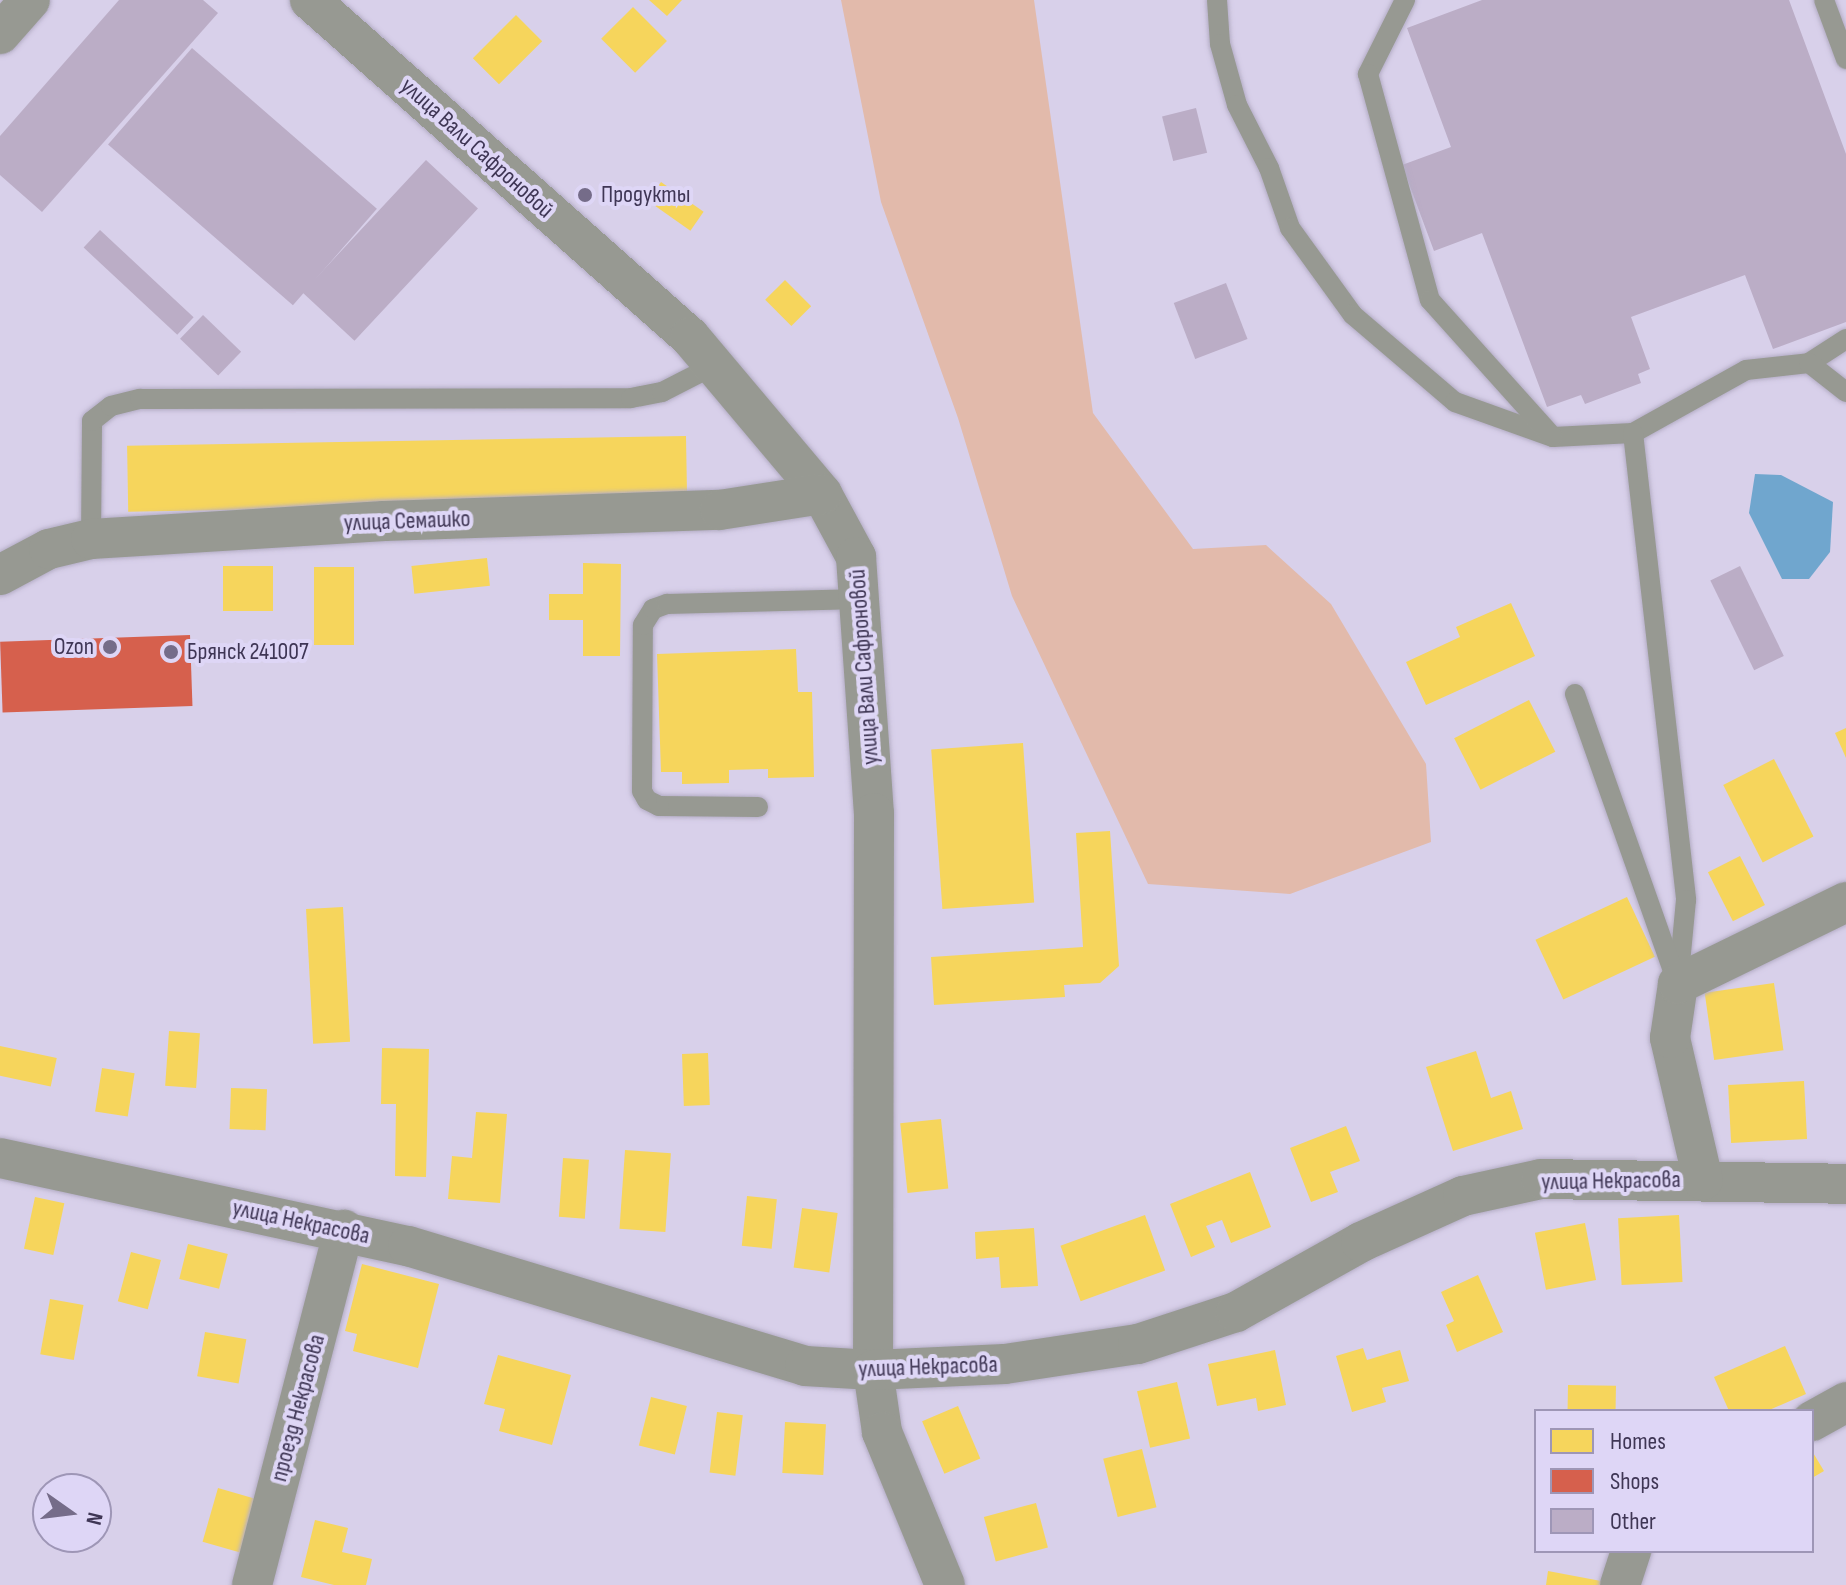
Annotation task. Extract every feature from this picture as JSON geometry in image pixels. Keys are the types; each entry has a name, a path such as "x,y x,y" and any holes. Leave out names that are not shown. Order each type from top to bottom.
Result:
{"street":[{"path":"0,34 30,0"},
{"name":"улица Вали Сафроновой","path":"310,0 715,365 822,494 856,557 861,599 876,939 873,1370 882,1432 945,1585"},
{"name":"улица Семашко","path":"0,575 49,549 91,539 384,521 720,510 822,494"},
{"path":"1703,1180 1670,1038 1678,984 1846,902"},
{"name":"улица Некрасова","path":"0,1158 344,1230 805,1366 873,1370 1005,1364 1138,1344 1236,1312 1361,1242 1463,1196 1541,1179 1846,1184"},
{"name":"проезд Некрасова","path":"252,1585 344,1230"},
{"path":"1814,1420 1846,1402"},
{"path":"1620,1585 1630,1553"}],"lane":[{"path":"1217,0 1220,44 1237,105 1269,168 1290,228 1353,315 1455,402 1553,437 1633,433 1746,370 1809,363 1846,339"},
{"path":"1405,0 1368,74 1430,300 1553,437"},
{"path":"1824,0 1846,59"},
{"path":"1809,363 1846,392"},
{"path":"91,539 92,421 111,406 140,399 631,398 686,383 715,365"},
{"path":"1633,433 1686,900 1678,984"},
{"path":"758,807 659,806 647,800 642,791 643,625 653,609 667,604 861,599"},
{"path":"1575,694 1678,984"}],"shaded area":[{"path":"841,0 1034,0 1093,413 1193,549 1266,545 1331,604 1426,764 1431,842 1290,894 1148,884 1012,596 958,418 881,202"}],"water":[{"path":"1755,474 1781,475 1833,502 1830,552 1809,579 1782,579 1749,513"}],"building: Homes":[{"path":"649,0 682,0 667,16"},
{"path":"633,7 667,41 635,73 601,39"},
{"path":"516,15 542,41 499,84 473,58"},
{"path":"661,182 704,212 690,231 648,201"},
{"path":"785,280 811,306 791,326 765,300"},
{"path":"686,436 687,502 128,512 127,446"},
{"path":"487,558 490,586 414,594 411,566"},
{"path":"583,563 621,564 620,656 583,656 583,620 549,620 549,594 583,594"},
{"path":"223,566 273,566 273,611 223,611"},
{"path":"314,567 354,567 354,645 314,645"},
{"path":"1511,603 1535,656 1426,705 1406,662 1460,637 1456,627"},
{"path":"796,649 798,692 812,692 814,777 768,778 768,769 729,770 729,783 682,784 682,772 661,772 657,654"},
{"path":"1529,700 1555,752 1480,790 1454,738"},
{"path":"1846,728 1846,758 1835,733"},
{"path":"1023,743 1034,903 942,909 931,749"},
{"path":"1774,759 1813,837 1763,862 1723,785"},
{"path":"1110,831 1119,966 1100,983 1064,985 1065,997 934,1005 931,957 1083,947 1076,833"},
{"path":"1740,856 1765,905 1733,921 1708,872"},
{"path":"1627,897 1655,957 1563,1000 1535,940"},
{"path":"343,907 350,1042 313,1044 306,909"},
{"path":"1774,983 1783,1050 1714,1060 1705,993"},
{"path":"169,1031 200,1033 196,1088 165,1086"},
{"path":"0,1046 57,1058 51,1086 0,1076"},
{"path":"382,1048 429,1049 426,1177 395,1176 396,1104 381,1104"},
{"path":"1476,1051 1491,1098 1511,1091 1523,1129 1453,1151 1426,1067"},
{"path":"708,1053 710,1105 684,1106 682,1054"},
{"path":"102,1068 135,1073 128,1117 95,1111"},
{"path":"1804,1081 1807,1139 1731,1143 1728,1085"},
{"path":"231,1088 267,1089 266,1130 230,1129"},
{"path":"476,1112 507,1114 500,1203 448,1199 452,1156 472,1158"},
{"path":"941,1119 948,1189 908,1193 900,1123"},
{"path":"1346,1126 1360,1161 1330,1172 1338,1192 1311,1202 1290,1148"},
{"path":"625,1150 671,1153 665,1232 619,1229"},
{"path":"563,1158 589,1160 585,1219 559,1217"},
{"path":"1250,1172 1271,1227 1231,1243 1222,1220 1206,1226 1215,1247 1191,1257 1170,1204"},
{"path":"747,1196 777,1199 772,1249 742,1246"},
{"path":"35,1197 64,1203 53,1255 24,1249"},
{"path":"802,1208 838,1213 829,1272 794,1267"},
{"path":"1145,1215 1165,1270 1081,1301 1060,1246"},
{"path":"1679,1215 1683,1282 1622,1285 1618,1218"},
{"path":"1585,1223 1596,1280 1546,1290 1535,1233"},
{"path":"1034,1228 1038,1286 1001,1288 999,1257 976,1259 975,1232"},
{"path":"188,1244 228,1254 219,1289 179,1279"},
{"path":"131,1252 161,1260 148,1309 118,1301"},
{"path":"362,1264 439,1284 418,1368 353,1351 357,1334 345,1331"},
{"path":"1478,1275 1503,1332 1457,1352 1446,1325 1454,1321 1441,1292"},
{"path":"50,1299 83,1305 74,1360 40,1354"},
{"path":"205,1332 246,1339 239,1384 197,1376"},
{"path":"1785,1346 1806,1394 1772,1409 1728,1409 1714,1377"},
{"path":"1363,1348 1367,1360 1400,1350 1409,1381 1382,1388 1386,1402 1352,1412 1336,1356"},
{"path":"1275,1350 1286,1405 1258,1411 1256,1398 1217,1406 1208,1364"},
{"path":"498,1355 571,1375 552,1445 499,1431 505,1409 484,1404"},
{"path":"1177,1382 1190,1439 1150,1448 1137,1391"},
{"path":"1568,1385 1616,1386 1616,1409 1568,1409"},
{"path":"651,1397 687,1406 675,1454 639,1446"},
{"path":"958,1406 980,1458 944,1474 922,1421"},
{"path":"717,1412 743,1415 735,1476 710,1473"},
{"path":"785,1422 826,1424 823,1475 782,1473"},
{"path":"1142,1449 1157,1507 1118,1517 1103,1459"},
{"path":"1814,1454 1824,1471 1814,1477"},
{"path":"218,1488 266,1502 251,1556 203,1542"},
{"path":"1036,1503 1048,1547 996,1561 984,1517"},
{"path":"315,1520 348,1528 342,1552 372,1559 366,1585 334,1585 301,1577"},
{"path":"1548,1571 1601,1581 1601,1585 1546,1585"}],"building: Shops":[{"path":"190,635 192,706 3,713 0,642"}],"building: Other":[{"path":"119,0 203,0 218,13 42,212 0,175 0,136"},
{"path":"1482,0 1789,0 1846,154 1846,322 1773,349 1745,275 1631,317 1650,369 1638,374 1641,383 1585,404 1581,395 1547,407 1482,233 1434,251 1402,165 1451,147 1407,28"},
{"path":"192,48 377,209 293,305 108,145"},
{"path":"1196,108 1207,153 1173,161 1162,116"},
{"path":"426,160 478,208 354,341 303,292"},
{"path":"100,230 194,317 177,335 84,248"},
{"path":"1226,283 1248,339 1195,359 1174,303"},
{"path":"203,315 241,352 218,376 180,339"},
{"path":"1740,566 1784,656 1754,670 1710,580"}],"place":[{"name":"Продукты","path":"585,195"},
{"name":"Ozon","path":"110,647"},
{"name":"Брянск 241007","path":"171,652"}]}
